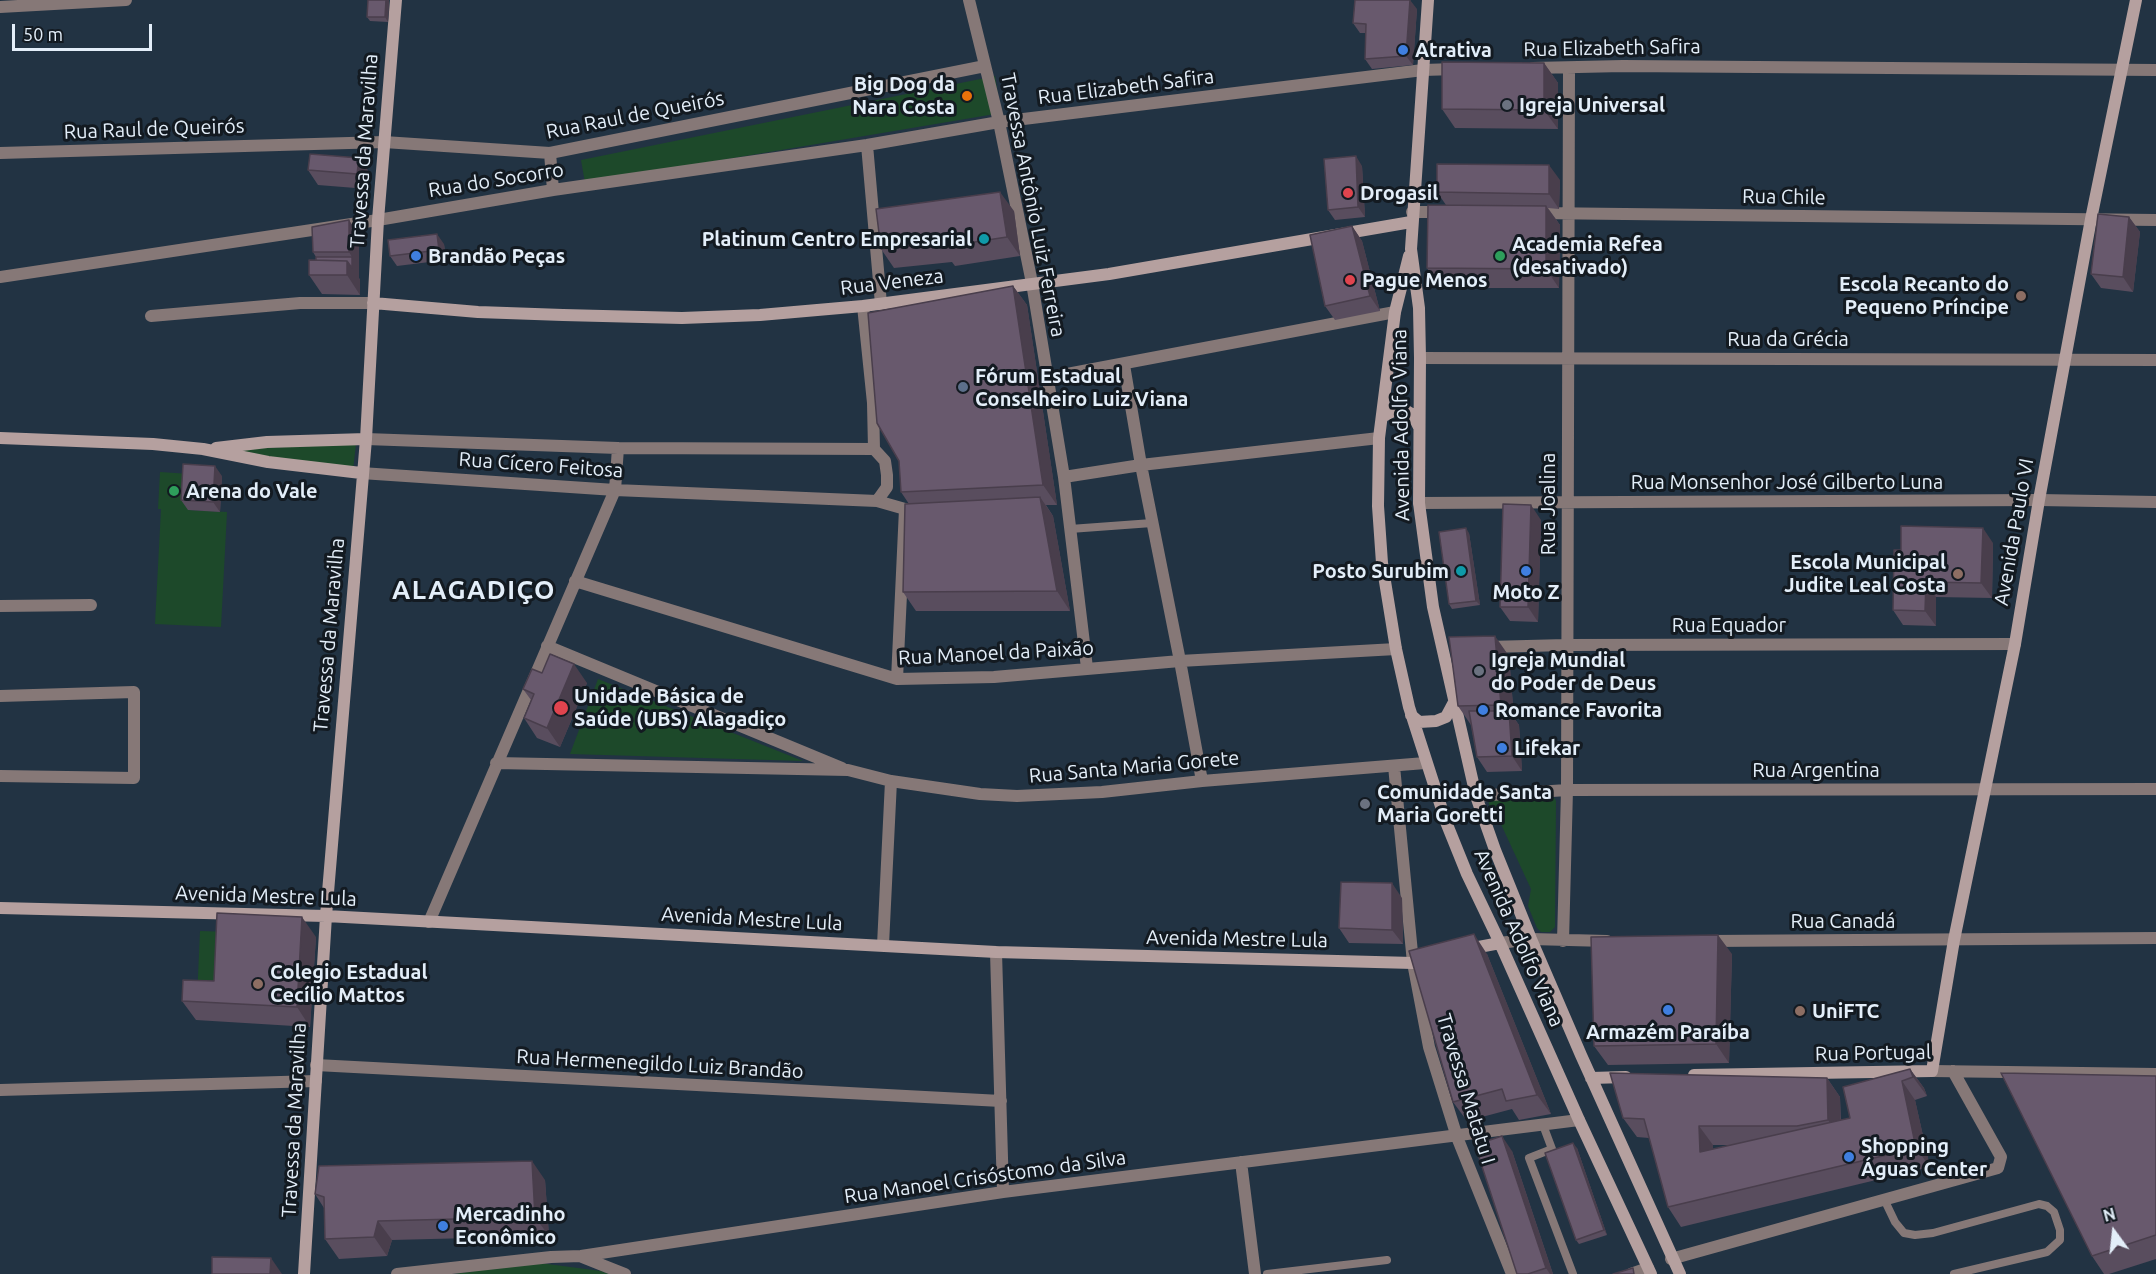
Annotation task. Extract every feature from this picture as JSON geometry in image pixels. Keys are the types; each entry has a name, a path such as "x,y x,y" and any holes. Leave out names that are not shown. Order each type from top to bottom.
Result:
{"street":[{"path":"0,6 126,0"},
{"name":"Travessa da Maravilha","path":"304,1274 326,916 366,439 378,220 396,0"},
{"name":"Travessa Antônio Luiz Ferreira","path":"969,0 999,122 1032,283 1064,477 1087,668"},
{"name":"Avenida Adolfo Viana","path":"1428,0 1411,249 1419,308 1419,503 1433,607 1448,649 1455,702 1476,796 1531,939 1671,1259 1680,1274"},
{"name":"Avenida Paulo VI","path":"1932,1071 1954,940 2015,645 2039,500 2091,219 2136,0"},
{"name":"Rua Raul de Queirós","path":"0,153 384,142 550,153 985,66"},
{"name":"Rua Elizabeth Safira","path":"1524,69 1623,66 2156,70"},
{"name":"Rua Joalina","path":"1563,941 1567,790 1569,68"},
{"name":"Rua Elizabeth Safira","path":"999,122 1423,70 1468,69"},
{"name":"Rua do Socorro","path":"0,277 378,220 553,190 867,145 999,122"},
{"path":"867,145 881,304"},
{"path":"550,153 553,190"},
{"path":"1412,217 1457,212"},
{"name":"Rua Chile","path":"1524,213 2156,220"},
{"name":"Rua Veneza","path":"373,303 478,312 682,318 760,315 881,304 1109,274 1412,217"},
{"name":"Avenida Adolfo Viana","path":"1411,249 1395,312 1379,438 1378,506 1382,562 1396,649 1411,715 1425,763 1467,874 1649,1271"},
{"path":"151,316 300,303 373,303"},
{"path":"863,306 873,403 874,450 885,461 887,475 887,487 877,501"},
{"path":"1046,378 1395,312"},
{"name":"Rua da Grécia","path":"1420,358 2156,360"},
{"path":"1124,365 1202,781"},
{"path":"1382,417 1396,409 1403,409 1413,415 1419,429"},
{"name":"Rua Cícero Feitosa","path":"0,438 153,444 203,449 268,462 362,473 615,490 877,501 905,509 897,680"},
{"path":"1064,477 1141,465 1379,438"},
{"name":"Rua Cícero Feitosa","path":"203,449 267,442 366,439 618,448 874,450"},
{"path":"429,922 615,490 618,448"},
{"name":"Rua Monsenhor José Gilberto Luna","path":"1419,503 2039,500 2156,502"},
{"name":"Rua Manoel da Paixão","path":"575,580 897,680 994,677 1180,661 1396,649"},
{"path":"0,606 91,605"},
{"name":"Rua Equador","path":"1476,648 1566,645 2015,645"},
{"name":"Rua Santa Maria Gorete","path":"547,646 848,770 891,781 980,794 1017,796 1102,792 1202,781 1425,763"},
{"path":"0,696 134,692 134,778 0,776"},
{"path":"1411,715 1419,722 1436,722 1446,717 1455,702"},
{"name":"Rua Santa Maria Gorete","path":"496,763 848,770"},
{"name":"Travessa Matatu I","path":"1394,766 1413,963 1429,1047 1457,1137 1512,1274"},
{"path":"883,945 891,781"},
{"name":"Rua Argentina","path":"1476,796 1567,790 2156,789"},
{"name":"Avenida Mestre Lula","path":"0,908 326,916 996,952 1413,963 1500,943"},
{"name":"Rua Canadá","path":"1699,941 2156,938"},
{"path":"1500,943 1531,939 1620,941"},
{"path":"996,952 1004,1192"},
{"name":"Rua Hermenegildo Luiz Brandão","path":"316,1065 1001,1101"},
{"name":"Rua Portugal","path":"1684,1076 1932,1071 2156,1074"},
{"path":"1671,1259 1998,1168 2001,1157 1953,1071"},
{"path":"1591,1078 1636,1077"},
{"path":"0,1090 315,1081"},
{"name":"Rua Manoel Crisóstomo da Silva","path":"397,1274 551,1257 580,1256 1004,1192 1579,1120"},
{"path":"1241,1162 1255,1274"},
{"path":"580,1256 625,1274"},
{"path":"1630,1274 1649,1271"}],"lane":[{"path":"1070,529 1152,523"},
{"path":"1543,1125 1552,1149 1529,1158 1573,1274"},
{"path":"1884,1199 1895,1222 1904,1233 1915,1235 1933,1233 2039,1204 2047,1206 2054,1212 2058,1221 2060,1240 2048,1252 1954,1274"},
{"path":"1267,1274 1387,1260"}],"green space":[{"path":"995,76 1001,113 585,183 581,160"},
{"path":"356,444 353,470 247,455 239,449"},
{"path":"160,472 190,474 188,510 227,512 221,627 155,624 161,509 158,509"},
{"path":"598,679 803,761 570,754"},
{"path":"1553,796 1556,801 1555,927 1550,932 1541,932 1528,906 1531,889 1499,820 1490,811 1488,798"},
{"path":"200,931 231,932 227,1000 197,999"},
{"path":"532,1262 609,1274 454,1274"}],"building":[{"path":"368,0 386,0 385,17 367,17"},
{"path":"1355,0 1410,0 1406,56 1365,59 1366,24 1353,23"},
{"path":"1442,62 1544,63 1544,110 1442,109"},
{"path":"310,154 359,158 357,174 308,170"},
{"name":"Drogasil","path":"1356,156 1358,207 1328,210 1324,159"},
{"path":"1437,164 1549,165 1549,194 1437,192"},
{"path":"1000,192 1007,237 942,247 939,243 881,249 876,209"},
{"name":"Academia Refea (desativado)","path":"1428,205 1546,206 1546,269 1427,268"},
{"path":"2098,214 2129,217 2123,277 2091,274"},
{"path":"349,220 349,252 313,252 312,227"},
{"name":"Pague Menos","path":"1352,226 1370,296 1325,306 1310,235"},
{"path":"437,234 439,250 390,256 388,240"},
{"path":"316,257 352,257 352,268 347,261 316,260"},
{"path":"309,260 347,261 347,275 309,275"},
{"name":"Fórum Estadual Conselheiro Luiz Viana","path":"1013,286 1043,485 901,492 899,461 877,423 868,313"},
{"path":"183,464 215,466 213,502 181,500"},
{"path":"1040,497 1057,591 903,592 905,504"},
{"path":"1503,504 1531,505 1528,607 1500,607"},
{"path":"1901,526 1983,528 1981,583 1926,582 1925,611 1893,610 1894,550 1901,550"},
{"name":"Posto Surubim","path":"1466,528 1476,601 1449,604 1439,532"},
{"path":"1495,636 1501,705 1458,706 1449,637"},
{"path":"550,654 574,664 547,728 524,718 534,694 523,689 532,669 542,673"},
{"path":"1469,711 1509,711 1512,756 1477,757"},
{"path":"1341,882 1392,883 1392,930 1339,928"},
{"path":"217,913 302,917 297,1007 182,1001 183,980 214,981"},
{"path":"1474,934 1537,1095 1506,1101 1502,1089 1453,1102 1409,951"},
{"name":"Armazém Paraíba","path":"1718,935 1716,1044 1594,1046 1591,937"},
{"name":"Shopping Águas Center","path":"1910,1069 1913,1077 1902,1081 1916,1148 1668,1207 1644,1119 1623,1118 1610,1073 1827,1078 1828,1120 1797,1126 1699,1126 1700,1152 1850,1118 1843,1087"},
{"path":"2001,1073 2156,1076 2156,1235 2092,1256"},
{"path":"1502,1136 1546,1268 1528,1274 1517,1274 1475,1145"},
{"path":"1573,1143 1604,1230 1576,1240 1545,1153"},
{"name":"Mercadinho Econômico","path":"532,1161 535,1217 378,1221 374,1237 325,1239 324,1197 315,1194 319,1166"},
{"path":"212,1257 271,1258 270,1274 212,1274"},
{"path":"1633,1268 1634,1274 1613,1274"}],"place":[{"name":"Atrativa","path":"1403,50"},
{"name":"Big Dog da Nara Costa","path":"967,96"},
{"name":"Igreja Universal","path":"1507,105"},
{"name":"Drogasil","path":"1348,193"},
{"name":"Platinum Centro Empresarial","path":"984,239"},
{"name":"Brandão Peças","path":"416,256"},
{"name":"Academia Refea (desativado)","path":"1500,256"},
{"name":"Pague Menos","path":"1350,280"},
{"name":"Escola Recanto do Pequeno Príncipe","path":"2021,296"},
{"name":"Fórum Estadual Conselheiro Luiz Viana","path":"963,387"},
{"name":"Arena do Vale","path":"174,491"},
{"name":"Posto Surubim","path":"1461,571"},
{"name":"Moto Z","path":"1526,571"},
{"name":"Escola Municipal Judite Leal Costa","path":"1958,574"},
{"name":"Igreja Mundial do Poder de Deus","path":"1479,671"},
{"name":"Unidade Básica de Saúde (UBS) Alagadiço","path":"561,708"},
{"name":"Romance Favorita","path":"1483,710"},
{"name":"Lifekar","path":"1502,748"},
{"name":"Comunidade Santa Maria Goretti","path":"1365,804"},
{"name":"Colegio Estadual Cecílio Mattos","path":"258,984"},
{"name":"Armazém Paraíba","path":"1668,1010"},
{"name":"UniFTC","path":"1800,1011"},
{"name":"Shopping Águas Center","path":"1849,1157"},
{"name":"Mercadinho Econômico","path":"443,1226"}],"district":[{"name":"ALAGADIÇO","path":"474,590"}]}
